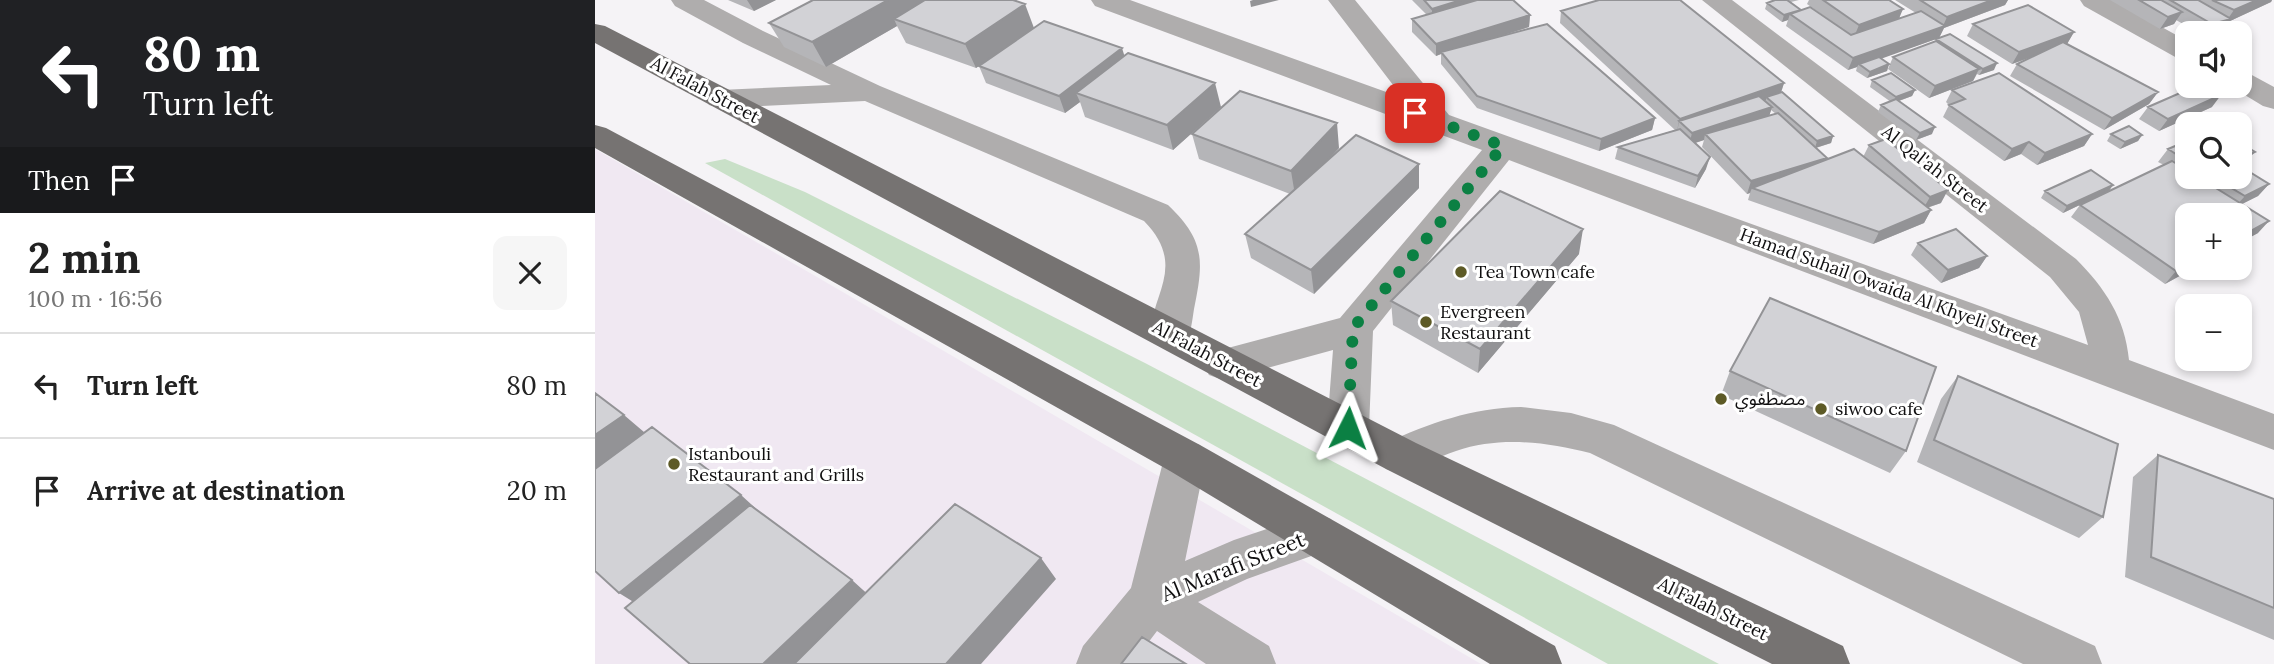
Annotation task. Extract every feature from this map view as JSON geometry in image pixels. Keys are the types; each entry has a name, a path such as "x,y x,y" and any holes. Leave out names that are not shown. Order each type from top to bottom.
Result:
{"main road":[{"name":"Al Falah Street","path":"595,32 1401,456 1825,664"},
{"path":"595,135 1185,458 1537,664"}],"street":[{"path":"684,0 765,31 869,92 1139,204 1163,218 1180,238 1184,254 1184,271 1175,304 1171,335"},
{"name":"Hamad Suhail Owaida Al Khyeli Street","path":"1104,0 1303,70 2109,368 2274,432"},
{"path":"1341,0 1356,52 1437,121"},
{"name":"Al Qal'ah Street","path":"1715,0 2063,268 2085,292 2102,318 2108,335 2109,368"},
{"path":"2093,0 2175,45"},
{"path":"1303,70 1356,52"},
{"path":"2252,85 2274,93"},
{"path":"2252,88 2274,100"},
{"path":"720,99 869,92"},
{"path":"1223,364 1315,341 1353,328 1503,146"},
{"path":"1348,428 1353,328"},
{"path":"1401,456 1437,438 1476,427 1517,423 1558,426 1599,438 2077,664"},
{"name":"Al Marafi Street","path":"1101,664 1151,600 1185,458"},
{"name":"Al Marafi Street","path":"1151,600 1234,562 1315,534"},
{"path":"1151,600 1251,664"}],"shaded area":[{"path":"595,149 817,277 1481,664 595,664"}],"green space":[{"path":"725,159 805,192 1145,363 1719,664 1608,664 705,163"}],"building":[{"path":"813,0 888,0 812,42 769,23"},
{"path":"925,0 1013,0 1025,4 965,44 894,19"},
{"path":"1424,0 1461,0 1432,9"},
{"path":"1477,0 1513,0 1530,15 1436,44 1412,19"},
{"path":"1599,0 1680,0 1784,83 1680,119 1561,11"},
{"path":"1787,0 1801,10 1784,15 1767,3"},
{"path":"1823,0 1889,0 1903,9 1859,25"},
{"path":"1920,0 1992,0 1947,17"},
{"path":"2139,0 2161,0 2182,12 2168,17"},
{"path":"2170,0 2198,0 2231,19 2207,21"},
{"path":"2212,0 2257,0 2234,10"},
{"path":"2028,5 2074,32 2019,52 1973,24"},
{"path":"1810,7 1851,35 1921,11 1945,26 1853,58 1790,14"},
{"path":"1044,21 1122,48 1059,96 979,66"},
{"path":"1547,24 1655,118 1601,139 1477,96 1441,52"},
{"path":"1950,34 1997,63 1983,69 1936,39"},
{"path":"1936,41 1979,69 1935,86 1893,57"},
{"path":"2063,42 2158,92 2112,118 2017,64"},
{"path":"1128,53 1215,83 1167,125 1076,93"},
{"path":"1879,57 1889,64 1870,72 1859,64"},
{"path":"1891,73 1915,90 1896,97 1872,80"},
{"path":"1999,73 2092,134 2045,153 2029,142 2012,149 1949,105 1965,99 1952,90"},
{"path":"1240,91 1337,123 1291,171 1192,134"},
{"path":"1782,92 1833,136 1817,141 1766,97"},
{"path":"2175,95 2175,98 2214,98 2183,112 2175,112 2175,116 2168,119 2148,107"},
{"path":"1759,96 1772,107 1692,133 1679,121"},
{"path":"1896,99 1935,127 1920,133 1881,105"},
{"path":"1778,113 1827,158 1751,181 1705,134"},
{"path":"2129,126 2142,135 2125,142 2111,134"},
{"path":"1680,129 1710,157 1698,176 1618,147"},
{"path":"1356,135 1419,164 1311,270 1245,234"},
{"path":"1886,139 1948,190 1930,197 1869,145"},
{"path":"1854,149 1931,210 1879,232 1752,188"},
{"path":"2172,161 2175,163 2175,189 2217,189 2240,203 2175,203 2175,270 2080,205"},
{"path":"2091,170 2113,185 2067,206 2045,191"},
{"path":"2252,173 2269,184 2245,196 2233,189 2252,189"},
{"path":"1500,191 1583,229 1480,349 1391,301"},
{"path":"2252,210 2269,221 2252,230"},
{"path":"1956,229 1987,256 1948,270 1918,243"},
{"path":"1770,298 1936,367 1906,451 1730,371"},
{"path":"1958,376 2118,444 2103,517 1934,440"},
{"path":"595,393 624,415 595,435"},
{"path":"652,427 741,495 619,593 595,571 595,469"},
{"path":"2158,455 2274,499 2274,608 2151,557"},
{"path":"955,504 1041,558 946,664 794,664"},
{"path":"750,505 852,580 763,664 690,664 625,608"},
{"path":"1142,637 1186,664 1121,664"}],"place":[{"name":"Tea Town cafe","path":"1461,272"},
{"name":"Evergreen Restaurant","path":"1426,322"},
{"name":"مصطفوي","path":"1721,399"},
{"name":"siwoo cafe","path":"1821,409"},
{"name":"Istanbouli Restaurant and Grills","path":"674,464"}],"route":[{"path":"1348,428 1354,359 1353,328 1503,146 1415,113"}]}
